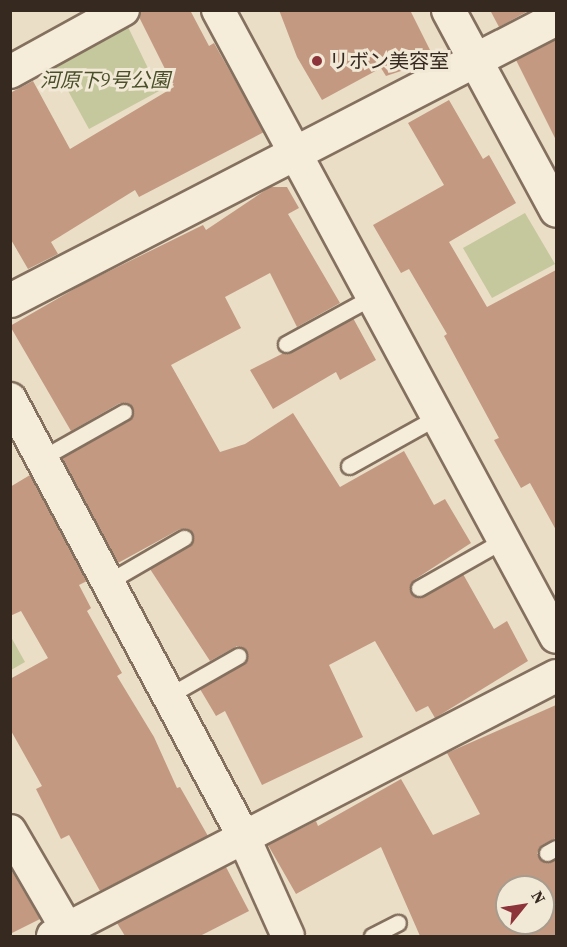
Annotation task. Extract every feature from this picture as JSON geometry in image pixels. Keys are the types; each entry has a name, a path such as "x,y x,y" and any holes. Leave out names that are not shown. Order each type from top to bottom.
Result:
{"street":[{"path":"10,72 123,10"},
{"path":"219,10 293,152 556,637"},
{"path":"448,10 556,210"},
{"path":"10,300 293,152 476,62 556,18"},
{"path":"10,399 244,838 288,936"},
{"path":"10,831 63,934 556,676"}],"lane":[{"path":"286,344 372,297"},
{"path":"42,458 124,412"},
{"path":"349,466 437,417"},
{"path":"108,582 184,538"},
{"path":"418,588 504,540"},
{"path":"168,696 238,656"},
{"path":"372,936 398,923"}],"green space":[{"name":"河原下9号公園","path":"128,27 159,91 89,129 55,67"},
{"path":"525,213 555,264 492,298 463,248"},
{"path":"11,637 25,662 10,670"}],"building":[{"path":"141,10 190,10 209,46 214,43 264,132 139,197 135,190 51,242 58,254 28,269 10,238 10,93 33,81 70,149 174,87 139,17"},
{"path":"279,10 410,10 431,52 401,71 386,76 381,68 322,100 297,57"},
{"path":"490,10 530,10 499,27"},
{"path":"556,39 556,140 516,60"},
{"path":"449,100 483,159 489,155 516,203 449,242 487,307 556,270 556,530 530,483 521,488 494,440 499,438 444,336 447,334 409,269 401,273 373,225 444,185 408,123"},
{"path":"270,187 287,187 299,208 288,214 340,303 297,327 270,273 225,297 241,328 171,365 220,452 245,444 293,413 340,487 404,451 434,505 445,499 471,543 414,580 411,593 423,597 463,574 494,629 507,621 528,661 435,718 428,706 416,712 375,641 329,665 363,737 262,785 225,711 216,716 200,689 243,664 247,652 237,646 210,661 150,569 189,546 192,533 180,529 118,563 62,458 129,421 133,408 120,403 71,431 10,326 83,284 203,225 206,230"},
{"path":"353,318 376,360 340,380 336,372 273,409 250,370"},
{"path":"30,475 87,581 79,585 91,608 87,611 122,673 117,676 154,737 177,788 180,787 208,836 100,891 69,835 61,839 36,789 42,786 10,729 10,679 48,658 21,611 10,616 10,487"},
{"path":"556,705 556,838 542,845 537,853 546,863 556,859 556,936 420,936 381,847 296,894 268,845 316,821 318,826 401,779 433,835 480,814 447,753"},
{"path":"226,867 249,911 200,936 125,936 117,923"},
{"path":"10,868 40,919 10,934"}],"place":[{"name":"リボン美容室","path":"317,61"}]}
